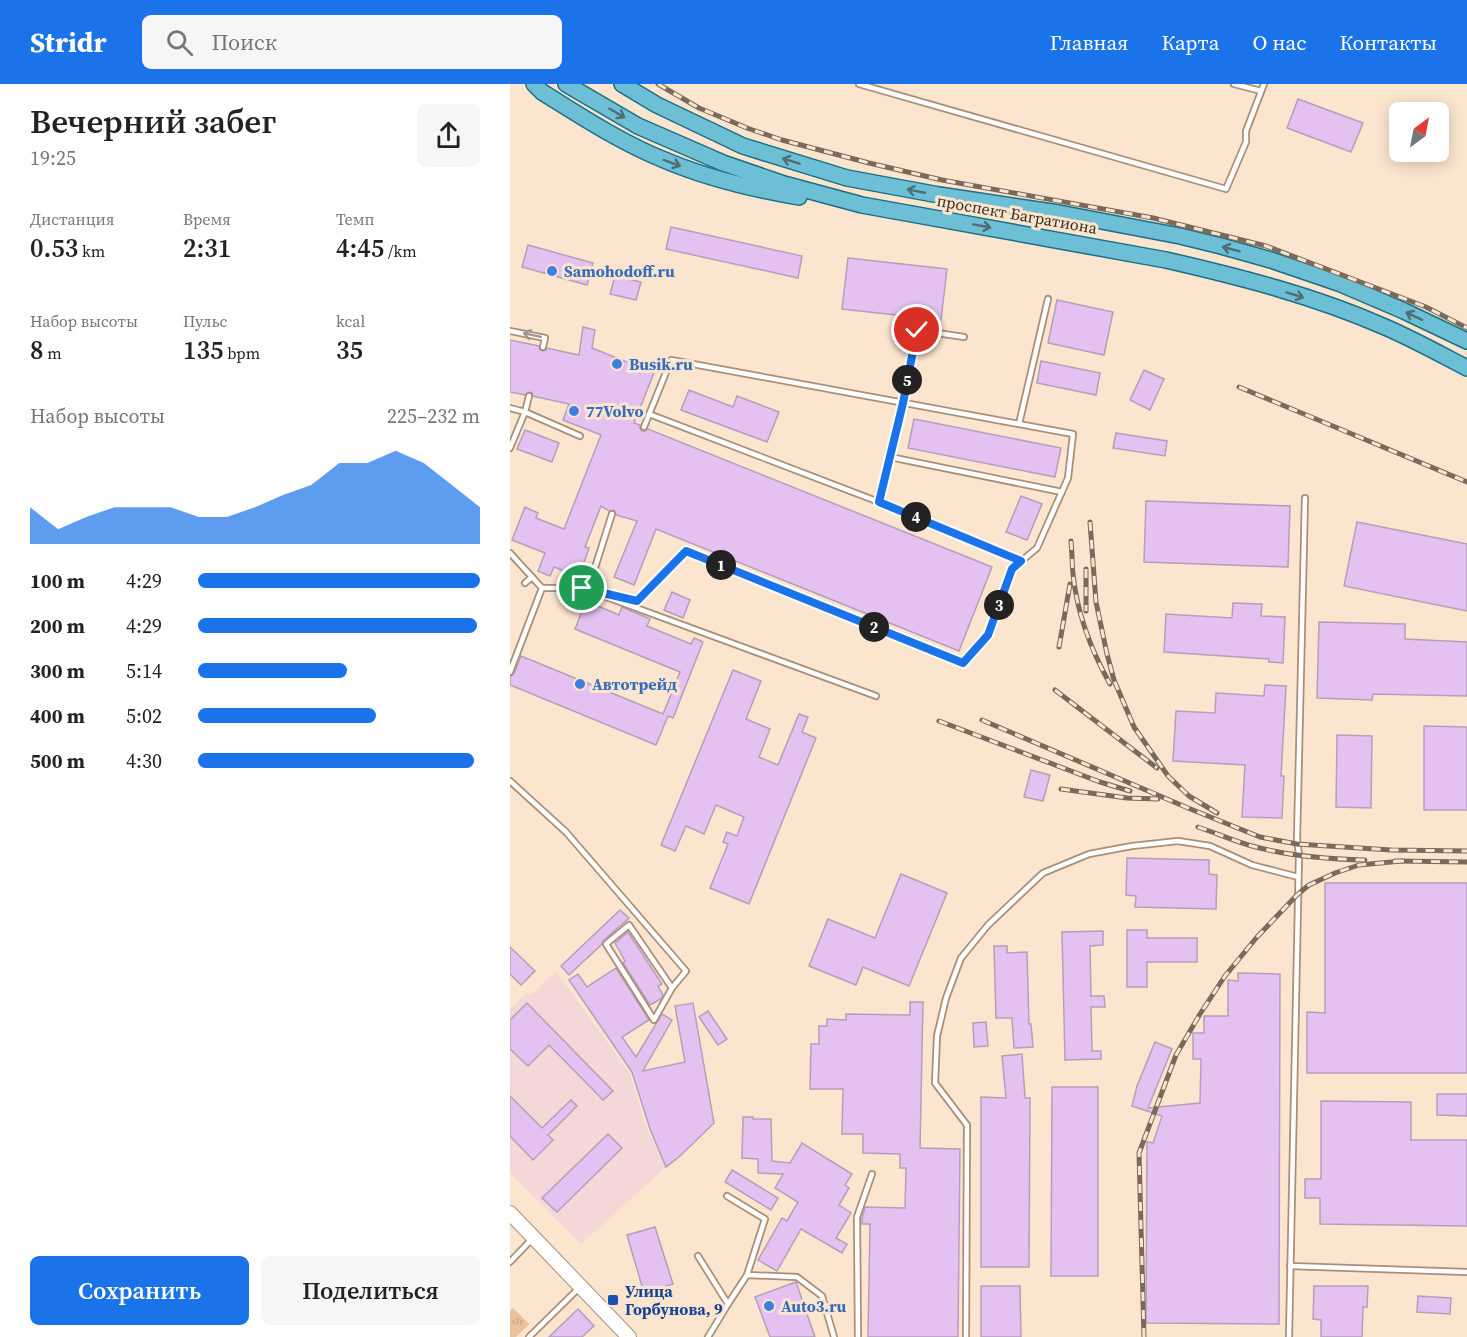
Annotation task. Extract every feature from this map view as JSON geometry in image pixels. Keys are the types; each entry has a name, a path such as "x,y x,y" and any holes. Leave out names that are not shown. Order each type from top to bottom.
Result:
{"main road":[{"path":"534,84 542,92 601,128 662,159 720,180 760,191 862,205"},
{"name":"проспект Багратиона","path":"566,84 638,126 723,163 784,184 862,205 1131,253 1206,269 1344,311 1386,327 1467,368"},
{"name":"проспект Багратиона","path":"622,84 657,105 743,146 847,178 1059,213 1221,246 1341,284 1467,341"}],"street":[{"path":"510,1213 629,1337"}],"lane":[{"path":"859,84 1226,189 1246,142 1246,131 1264,84"},
{"path":"1234,84 1261,91"},
{"path":"1019,424 1048,299"},
{"path":"879,502 903,403 917,330 964,337"},
{"path":"510,331 545,338 543,347"},
{"path":"510,553 542,588 582,588 637,601 686,551 963,663 988,635 1012,569 1036,548 1068,478 1072,434 671,360 644,427"},
{"path":"510,448 529,396"},
{"path":"510,408 525,412 580,436"},
{"path":"649,414 879,502 1021,561"},
{"path":"890,457 1062,492"},
{"path":"1288,1337 1305,498"},
{"path":"582,588 592,578 612,514"},
{"path":"525,583 532,577"},
{"path":"510,672 542,588"},
{"path":"556,588 557,595"},
{"path":"582,588 876,696"},
{"path":"510,782 566,832 686,971 672,988 654,1020 606,944 629,925 672,988"},
{"path":"966,1337 967,1125 935,1083 937,1036 946,998 962,958 988,925 1043,873 1089,854 1178,841 1210,846 1252,865 1298,877"},
{"path":"858,1337 857,1217 872,1174"},
{"path":"708,1337 747,1275 765,1219 727,1196"},
{"path":"510,1262 534,1238"},
{"path":"698,1256 728,1304"},
{"path":"1290,1266 1467,1272"},
{"path":"747,1275 797,1277 822,1296 834,1337"},
{"path":"529,1337 580,1286"}],"shaded area":[{"path":"556,971 630,1074 647,1129 666,1167 581,1244 510,1173 510,1009 527,992 531,995"}],"green space":[{"path":"513,1308 529,1324 516,1337 510,1337 510,1311"}],"building":[{"path":"1298,99 1363,123 1351,152 1287,128"},
{"path":"671,227 802,256 798,278 666,249"},
{"path":"528,245 593,263 587,285 522,267"},
{"path":"848,258 947,269 941,320 842,309"},
{"path":"615,276 641,282 636,300 610,294"},
{"path":"1057,300 1113,312 1104,355 1048,343"},
{"path":"583,327 595,330 592,348 654,373 634,423 640,425 642,431 648,429 992,567 959,651 656,529 634,585 614,577 637,521 616,515 614,510 609,511 601,506 585,547 589,548 582,568 584,579 554,567 550,576 538,571 545,553 512,540 525,507 538,513 536,518 564,529 601,435 563,420 569,404 533,396 530,392 525,395 510,392 510,340 539,346 543,351 547,348 579,355"},
{"path":"1041,361 1100,373 1096,395 1037,383"},
{"path":"1144,370 1164,379 1150,410 1130,400"},
{"path":"689,390 733,407 737,396 779,412 767,442 681,410"},
{"path":"914,419 1061,448 1055,477 908,448"},
{"path":"525,430 559,443 552,462 517,449"},
{"path":"1116,433 1167,441 1165,456 1113,448"},
{"path":"1021,496 1042,504 1027,540 1006,532"},
{"path":"1146,501 1290,506 1288,567 1144,562"},
{"path":"1357,522 1467,544 1467,611 1344,586"},
{"path":"672,592 690,600 683,618 664,610"},
{"path":"586,601 619,615 622,607 650,619 647,626 691,644 694,638 703,642 673,718 668,716 656,745 510,685 510,676 514,674 521,656 663,714 680,672 575,629"},
{"path":"1233,603 1262,604 1261,616 1285,617 1283,663 1269,662 1269,659 1164,652 1166,614 1232,618"},
{"path":"1319,622 1405,624 1405,639 1467,642 1467,696 1373,694 1372,700 1317,698"},
{"path":"733,670 761,681 746,719 770,729 759,757 778,765 799,714 808,717 802,732 816,738 749,904 710,888 728,844 723,842 727,832 737,836 744,817 716,805 704,834 686,826 675,851 661,845"},
{"path":"1265,685 1286,686 1281,776 1284,776 1282,818 1242,817 1245,765 1173,761 1176,711 1215,713 1216,693 1264,696"},
{"path":"1424,726 1467,727 1467,810 1424,810"},
{"path":"1337,735 1372,736 1371,808 1336,807"},
{"path":"1031,770 1050,775 1043,801 1024,797"},
{"path":"1127,858 1209,860 1209,874 1217,875 1216,909 1135,907 1136,896 1126,895"},
{"path":"901,874 947,893 909,986 863,967 856,985 809,966 828,919 875,938"},
{"path":"1325,883 1467,883 1467,1073 1307,1073 1307,1012 1325,1013"},
{"path":"620,910 629,918 569,975 561,966"},
{"path":"1127,930 1147,930 1147,938 1197,938 1197,962 1147,962 1147,987 1127,987"},
{"path":"1103,931 1103,945 1090,946 1091,996 1104,996 1105,1007 1091,1007 1092,1051 1101,1051 1101,1059 1065,1060 1062,932"},
{"path":"628,932 662,984 658,986 663,995 661,999 650,1005 623,963 625,961 615,943"},
{"path":"994,946 1007,946 1007,953 1027,952 1029,1024 1031,1024 1033,1047 1014,1048 1012,1018 996,1018"},
{"path":"510,947 535,971 521,985 510,974"},
{"path":"616,968 649,1020 622,1037 636,1057 662,1014 672,1020 643,1071 685,1062 675,1006 693,1003 714,1123 666,1167 650,1129 632,1072 569,980 578,974 587,987"},
{"path":"1238,973 1280,974 1279,1324 1146,1323 1147,1142 1153,1143 1162,1116 1132,1106 1137,1086 1155,1042 1172,1049 1148,1108 1200,1103 1201,1059 1193,1059 1193,1033 1204,1033 1204,1016 1228,1016 1228,980 1238,981"},
{"path":"910,1002 923,1002 920,1148 960,1149 958,1337 868,1337 870,1224 862,1224 862,1218 865,1207 905,1208 906,1168 900,1168 900,1154 863,1153 863,1134 842,1134 843,1089 810,1089 811,1044 819,1044 819,1026 827,1026 827,1019 846,1020 846,1014 910,1015"},
{"path":"527,1003 613,1091 603,1100 549,1045 528,1066 510,1049 510,1020"},
{"path":"708,1011 727,1039 718,1045 699,1017"},
{"path":"986,1022 988,1046 974,1047 973,1023"},
{"path":"1022,1054 1025,1098 1030,1098 1029,1267 981,1267 981,1097 1006,1098 1002,1056"},
{"path":"1052,1087 1098,1087 1098,1276 1051,1276"},
{"path":"1437,1094 1467,1094 1467,1116 1437,1115"},
{"path":"510,1096 542,1128 571,1100 577,1106 548,1135 553,1140 533,1160 510,1136"},
{"path":"1321,1101 1411,1102 1411,1140 1467,1140 1467,1226 1320,1224 1320,1198 1305,1198 1305,1179 1321,1179"},
{"path":"743,1117 771,1119 772,1161 790,1163 802,1143 852,1174 845,1185 849,1188 839,1205 851,1213 836,1238 847,1244 842,1253 801,1229 777,1271 758,1260 782,1218 787,1221 798,1202 775,1188 783,1174 758,1173 758,1159 742,1158"},
{"path":"608,1134 622,1148 557,1212 542,1198"},
{"path":"732,1170 778,1198 771,1210 725,1182"},
{"path":"655,1227 673,1284 644,1293 627,1235"},
{"path":"796,1282 815,1337 770,1337 755,1297"},
{"path":"981,1286 1020,1286 1021,1337 981,1337"},
{"path":"1314,1286 1368,1286 1367,1307 1363,1307 1362,1337 1321,1337 1321,1320 1313,1319"},
{"path":"1418,1296 1451,1298 1450,1314 1417,1312"},
{"path":"578,1309 594,1326 582,1337 549,1337"}],"railway":[{"path":"658,84 699,108 782,140 942,180 1153,218 1266,246 1426,307 1467,328"},
{"path":"1239,387 1467,482"},
{"path":"1090,522 1096,602 1107,654 1114,680 1134,727 1168,776 1189,796 1217,813"},
{"path":"1071,541 1073,574 1081,617 1091,645 1110,684"},
{"path":"1086,569 1086,611"},
{"path":"1059,647 1070,584"},
{"path":"1055,690 1157,768"},
{"path":"982,720 1260,837 1297,844 1391,850 1467,851"},
{"path":"939,721 1100,782 1130,791"},
{"path":"1061,789 1127,798 1158,799"},
{"path":"1198,827 1245,844 1294,855 1365,860"},
{"path":"1395,861 1467,862"},
{"path":"1144,1337 1139,1153 1176,1055 1225,976 1257,937 1297,895 1309,885 1359,865 1402,861"}],"place":[{"name":"Samohodoff.ru","path":"552,271"},
{"name":"Busik.ru","path":"617,364"},
{"name":"77Volvo","path":"574,411"},
{"name":"Автотрейд","path":"580,684"},
{"name":"Улица Горбунова, 9","path":"613,1300"},
{"name":"Auto3.ru","path":"769,1306"}],"route":[{"path":"582,588 637,601 686,551 963,663 988,635 1012,569 1021,561 879,502 903,403 917,330"}]}
